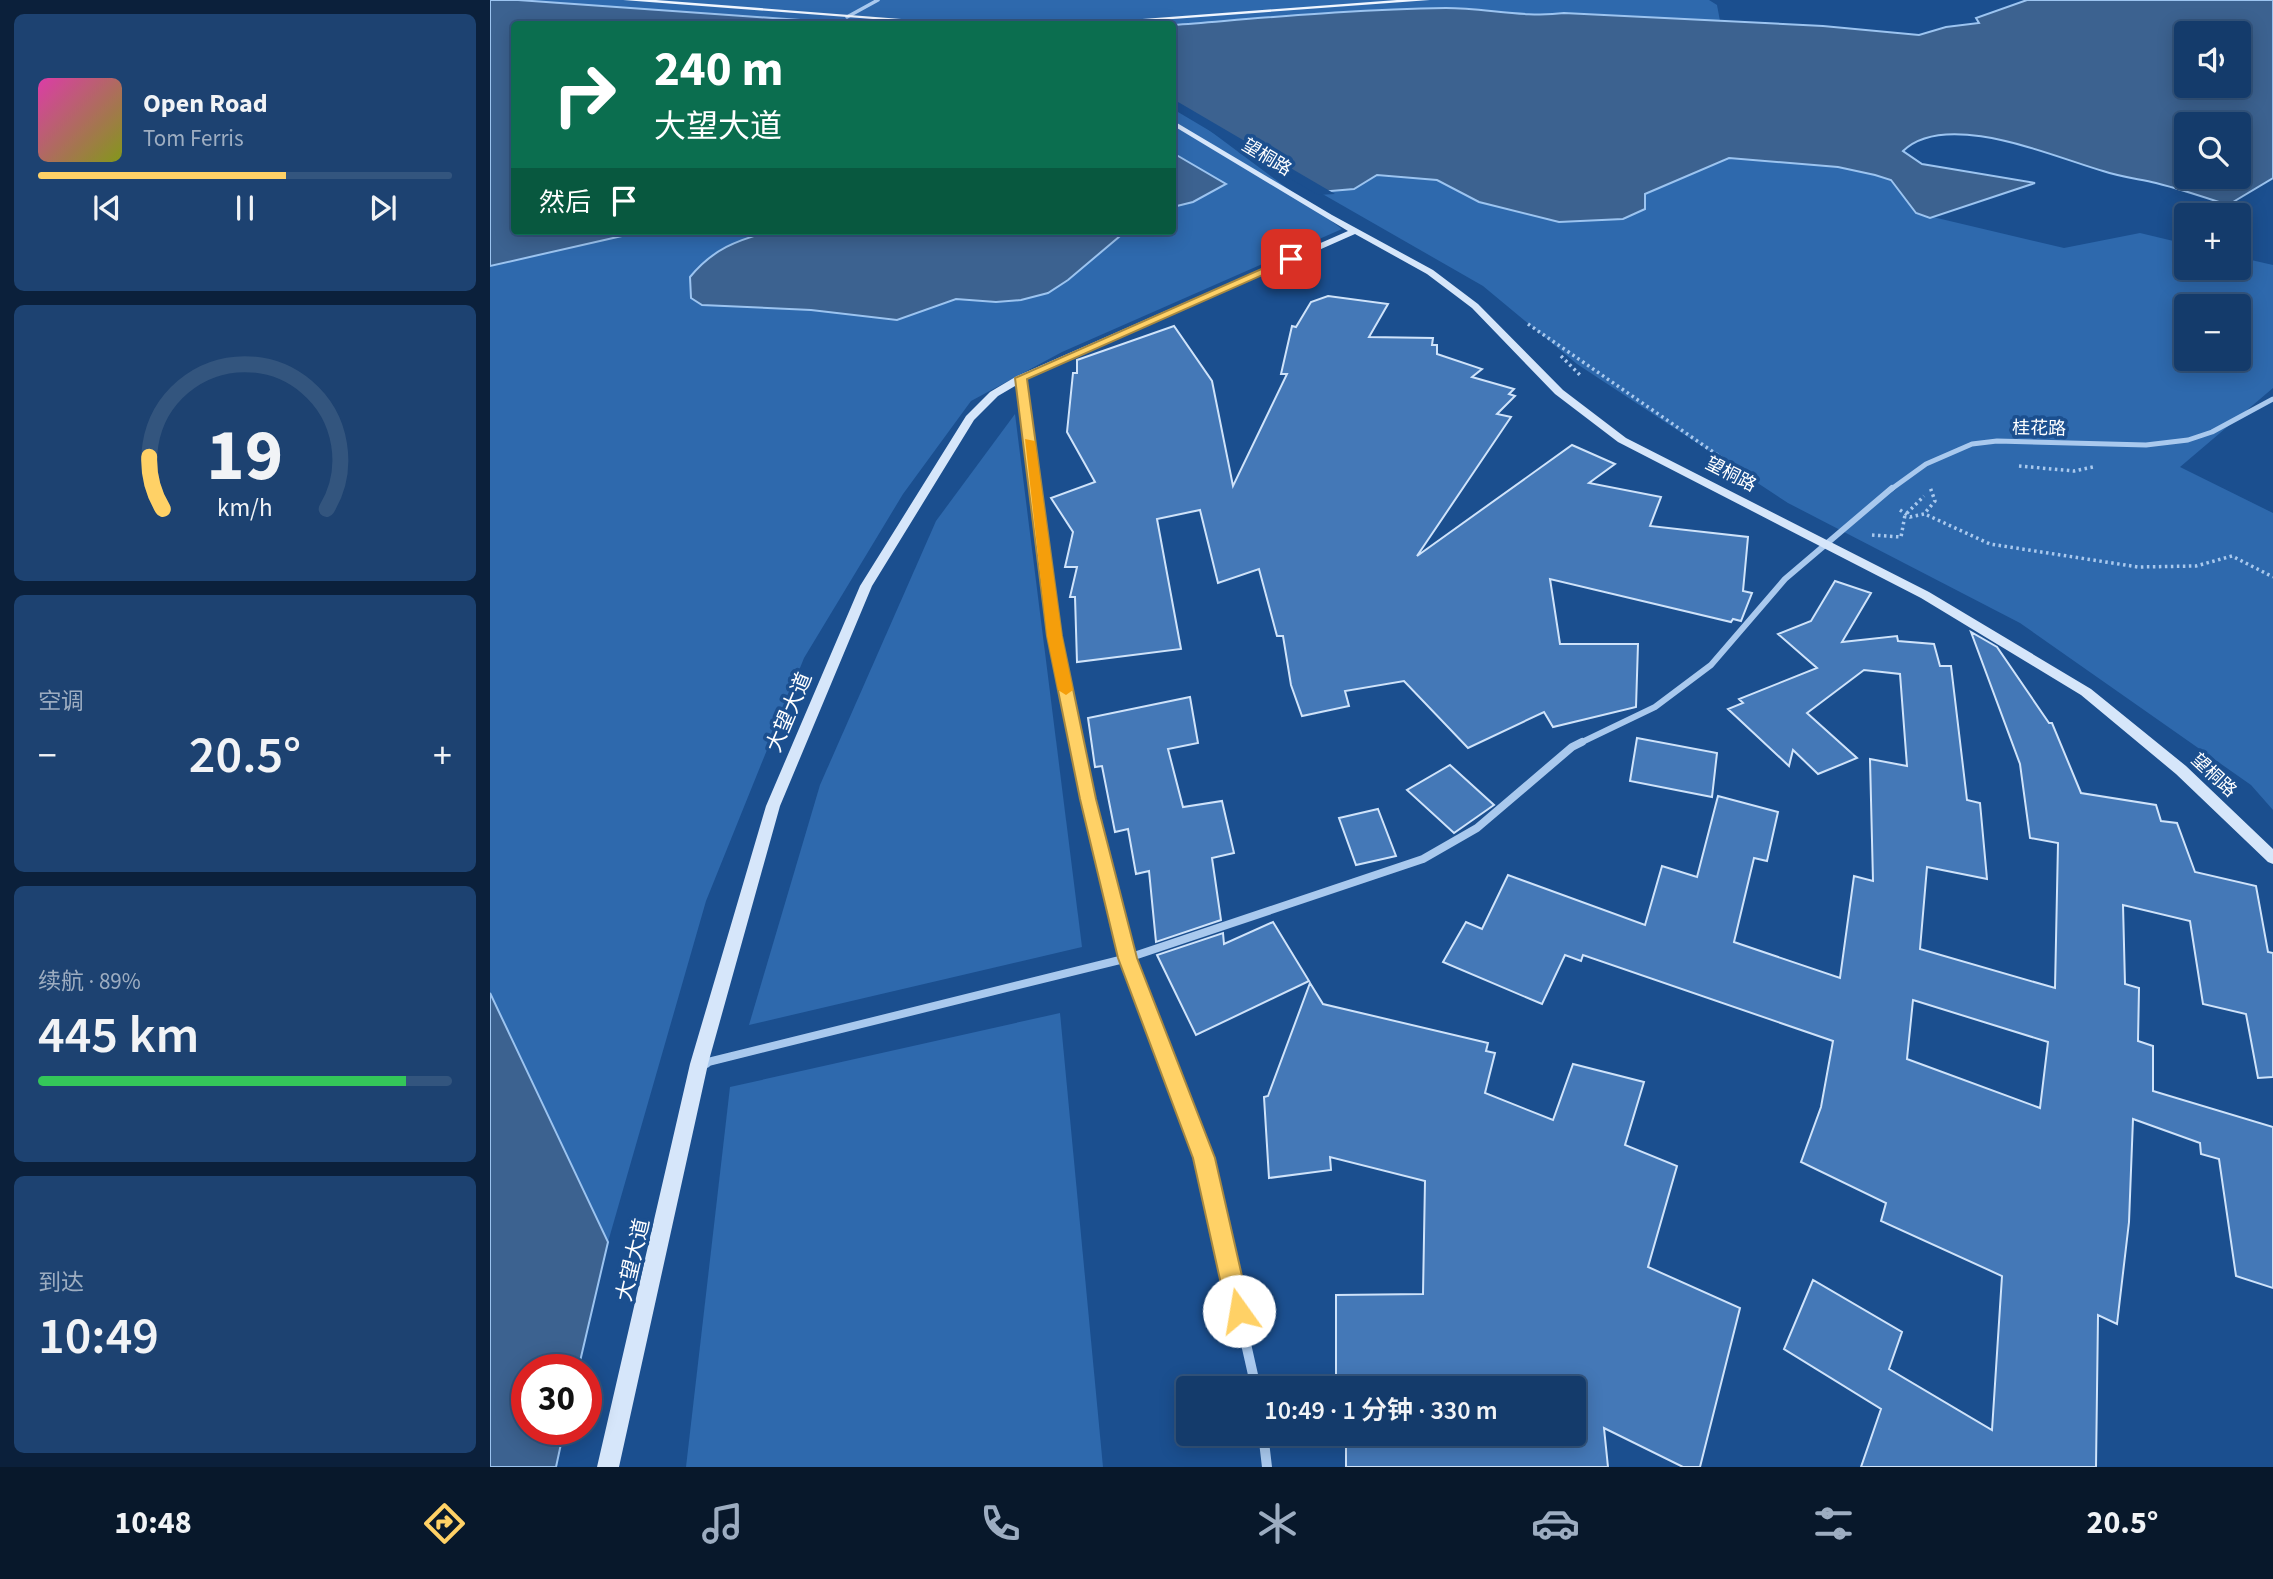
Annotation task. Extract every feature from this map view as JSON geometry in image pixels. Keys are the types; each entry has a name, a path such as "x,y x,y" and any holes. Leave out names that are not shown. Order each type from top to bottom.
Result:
{"main road":[{"path":"626,0 913,21"},
{"path":"1123,21 1427,0"},
{"name":"望桐路","path":"1176,124 1329,217 1430,272 1475,306 1559,392 1622,440 1925,596 2086,692 2181,770 2273,858"},
{"name":"大望大道","path":"608,1467 699,1064 773,806 866,586 970,418 994,394 1021,378 1355,231"}],"street":[{"path":"847,17 878,0"},
{"path":"1021,378 1055,636 1088,799 1128,958 1204,1158 1253,1376"},
{"name":"桂花路","path":"699,1064 1128,958 1423,859 1477,828 1572,747 1655,707 1711,665 1785,579 1897,484 1941,457 1972,444 2007,441 2146,445 2188,440 2212,432 2273,399"},
{"path":"1265,1446 1268,1467"}],"path":[{"path":"1523,325 1544,342"},
{"path":"1554,351 1590,386"},
{"path":"1739,479 1751,485"},
{"path":"1889,538 1901,537 1905,515 1920,499 1941,484"},
{"path":"1905,515 1920,518 1927,514 1935,501 1929,486"},
{"path":"1927,514 1990,544 2138,567 2196,566 2232,556 2273,577"},
{"path":"1871,529 1872,540"}],"shaded area":[{"path":"490,0 815,21 511,21 511,235 626,235 490,266"},
{"path":"521,0 1709,0 1717,5 1720,21 1564,13 1537,16 1475,10 1384,9 1176,25 1176,21 815,21"},
{"path":"2027,0 2273,0 2273,178 2231,203 2222,203 2178,189 2251,189 2251,112 2174,112 2174,188 2110,173 2001,140 1946,134 1922,139 1903,151 1922,164 2035,183 1930,218 1916,213 1891,180 1875,175 1838,167 1729,158 1645,194 1645,209 1623,219 1559,222 1479,202 1437,180 1377,175 1354,189 1319,192 1178,108 1176,110 1176,25 1343,12 1461,8 1534,14 1564,13 1823,26 1919,35 1946,27 1979,23 1976,18"},
{"path":"1176,108 1342,229 1062,352 971,401 903,494 804,658 706,901 608,1242 490,993 490,265 621,235 1176,235"},
{"path":"1176,155 1226,184 1193,202 1176,206"},
{"path":"1729,158 1838,167 1875,175 1891,180 1916,213 2064,248 2140,233 2174,241 2174,280 2251,280 2251,260 2273,265 2273,388 2180,467 2273,513 2273,810 2251,785 2020,623 1788,503 1577,364 1483,286 1319,192 1354,189 1377,175 1437,180 1479,202 1645,194"},
{"path":"757,235 1121,235 1068,280 1048,293 1021,300 996,302 956,299 897,320 811,310 702,305 691,298 690,277 699,267 717,253"},
{"path":"1015,414 1082,947 749,1025 820,785 936,521"},
{"path":"490,993 608,1242 582,1354 511,1354 511,1445 561,1445 556,1467 490,1467"},
{"path":"1060,1013 1103,1467 686,1467 730,1087"}],"pier":[{"path":"1176,101 1335,194 1318,195 1176,113"}],"building":[{"path":"1328,296 1388,304 1369,337 1433,338 1432,345 1437,345 1437,354 1482,369 1472,377 1514,389 1509,394 1515,396 1497,414 1511,417 1417,556 1572,445 1615,464 1589,483 1661,497 1650,526 1748,537 1743,591 1752,593 1741,621 1733,619 1731,622 1550,579 1560,644 1638,644 1636,707 1553,727 1544,712 1468,748 1404,681 1345,691 1349,706 1302,716 1291,685 1283,636 1277,636 1259,569 1218,583 1200,510 1157,519 1181,649 1077,662 1075,597 1070,597 1077,567 1065,567 1073,532 1051,498 1095,482 1067,432 1073,373 1077,373 1077,360 1174,326 1212,381 1233,486 1287,374 1281,374 1292,326 1296,327 1311,302"},
{"path":"1835,581 1871,593 1842,642 1897,636 1898,641 1934,644 1940,666 1951,666 1967,800 1980,803 1987,879 1927,867 1920,949 2055,988 2058,843 2030,838 2020,764 1971,632 1997,647 2049,723 2052,723 2081,793 2156,805 2161,821 2177,823 2195,872 2256,886 2268,952 2273,953 2273,1077 2258,1078 2246,1014 2203,1004 2190,921 2123,905 2125,984 2139,988 2138,1041 2153,1046 2153,1091 2273,1127 2273,1288 2236,1276 2219,1159 2201,1154 2200,1143 2133,1119 2129,1222 2117,1324 2098,1315 2096,1467 1861,1467 1881,1409 1784,1349 1813,1280 1902,1332 1889,1369 1992,1430 2002,1276 1881,1221 1886,1203 1801,1162 1821,1107 1833,1041 1583,955 1581,961 1565,955 1542,1004 1443,962 1466,922 1482,929 1508,875 1645,925 1662,866 1697,877 1718,796 1778,812 1767,861 1754,858 1734,942 1840,978 1854,876 1873,881 1870,759 1907,766 1900,674 1864,670 1807,713 1857,758 1818,774 1793,750 1789,766 1728,709 1743,703 1739,699 1817,668 1778,634 1811,621","holes":["1913,1000 2048,1042 2040,1108 1907,1059"]},
{"path":"1190,697 1198,743 1168,749 1183,807 1222,801 1234,853 1212,858 1221,920 1156,942 1149,871 1136,874 1128,829 1115,832 1102,766 1095,767 1088,718"},
{"path":"1637,738 1717,753 1712,797 1630,781"},
{"path":"1450,765 1494,805 1454,833 1407,790"},
{"path":"1378,809 1396,856 1356,865 1339,818"},
{"path":"1273,922 1309,981 1196,1035 1157,955 1223,933 1224,944"},
{"path":"1310,983 1323,1004 1488,1043 1486,1051 1495,1053 1485,1093 1553,1120 1573,1064 1644,1082 1625,1145 1677,1166 1648,1267 1740,1308 1700,1467 1683,1467 1604,1428 1608,1467 1346,1467 1346,1446 1586,1446 1586,1376 1336,1376 1336,1295 1423,1294 1425,1181 1330,1157 1331,1170 1269,1178 1264,1097 1268,1096"}],"slow traffic":[{"path":"1029,441 1055,636 1066,690"}],"route":[{"path":"1239,1311 1204,1158 1128,958 1088,799 1055,636 1021,378 1291,259"}]}
